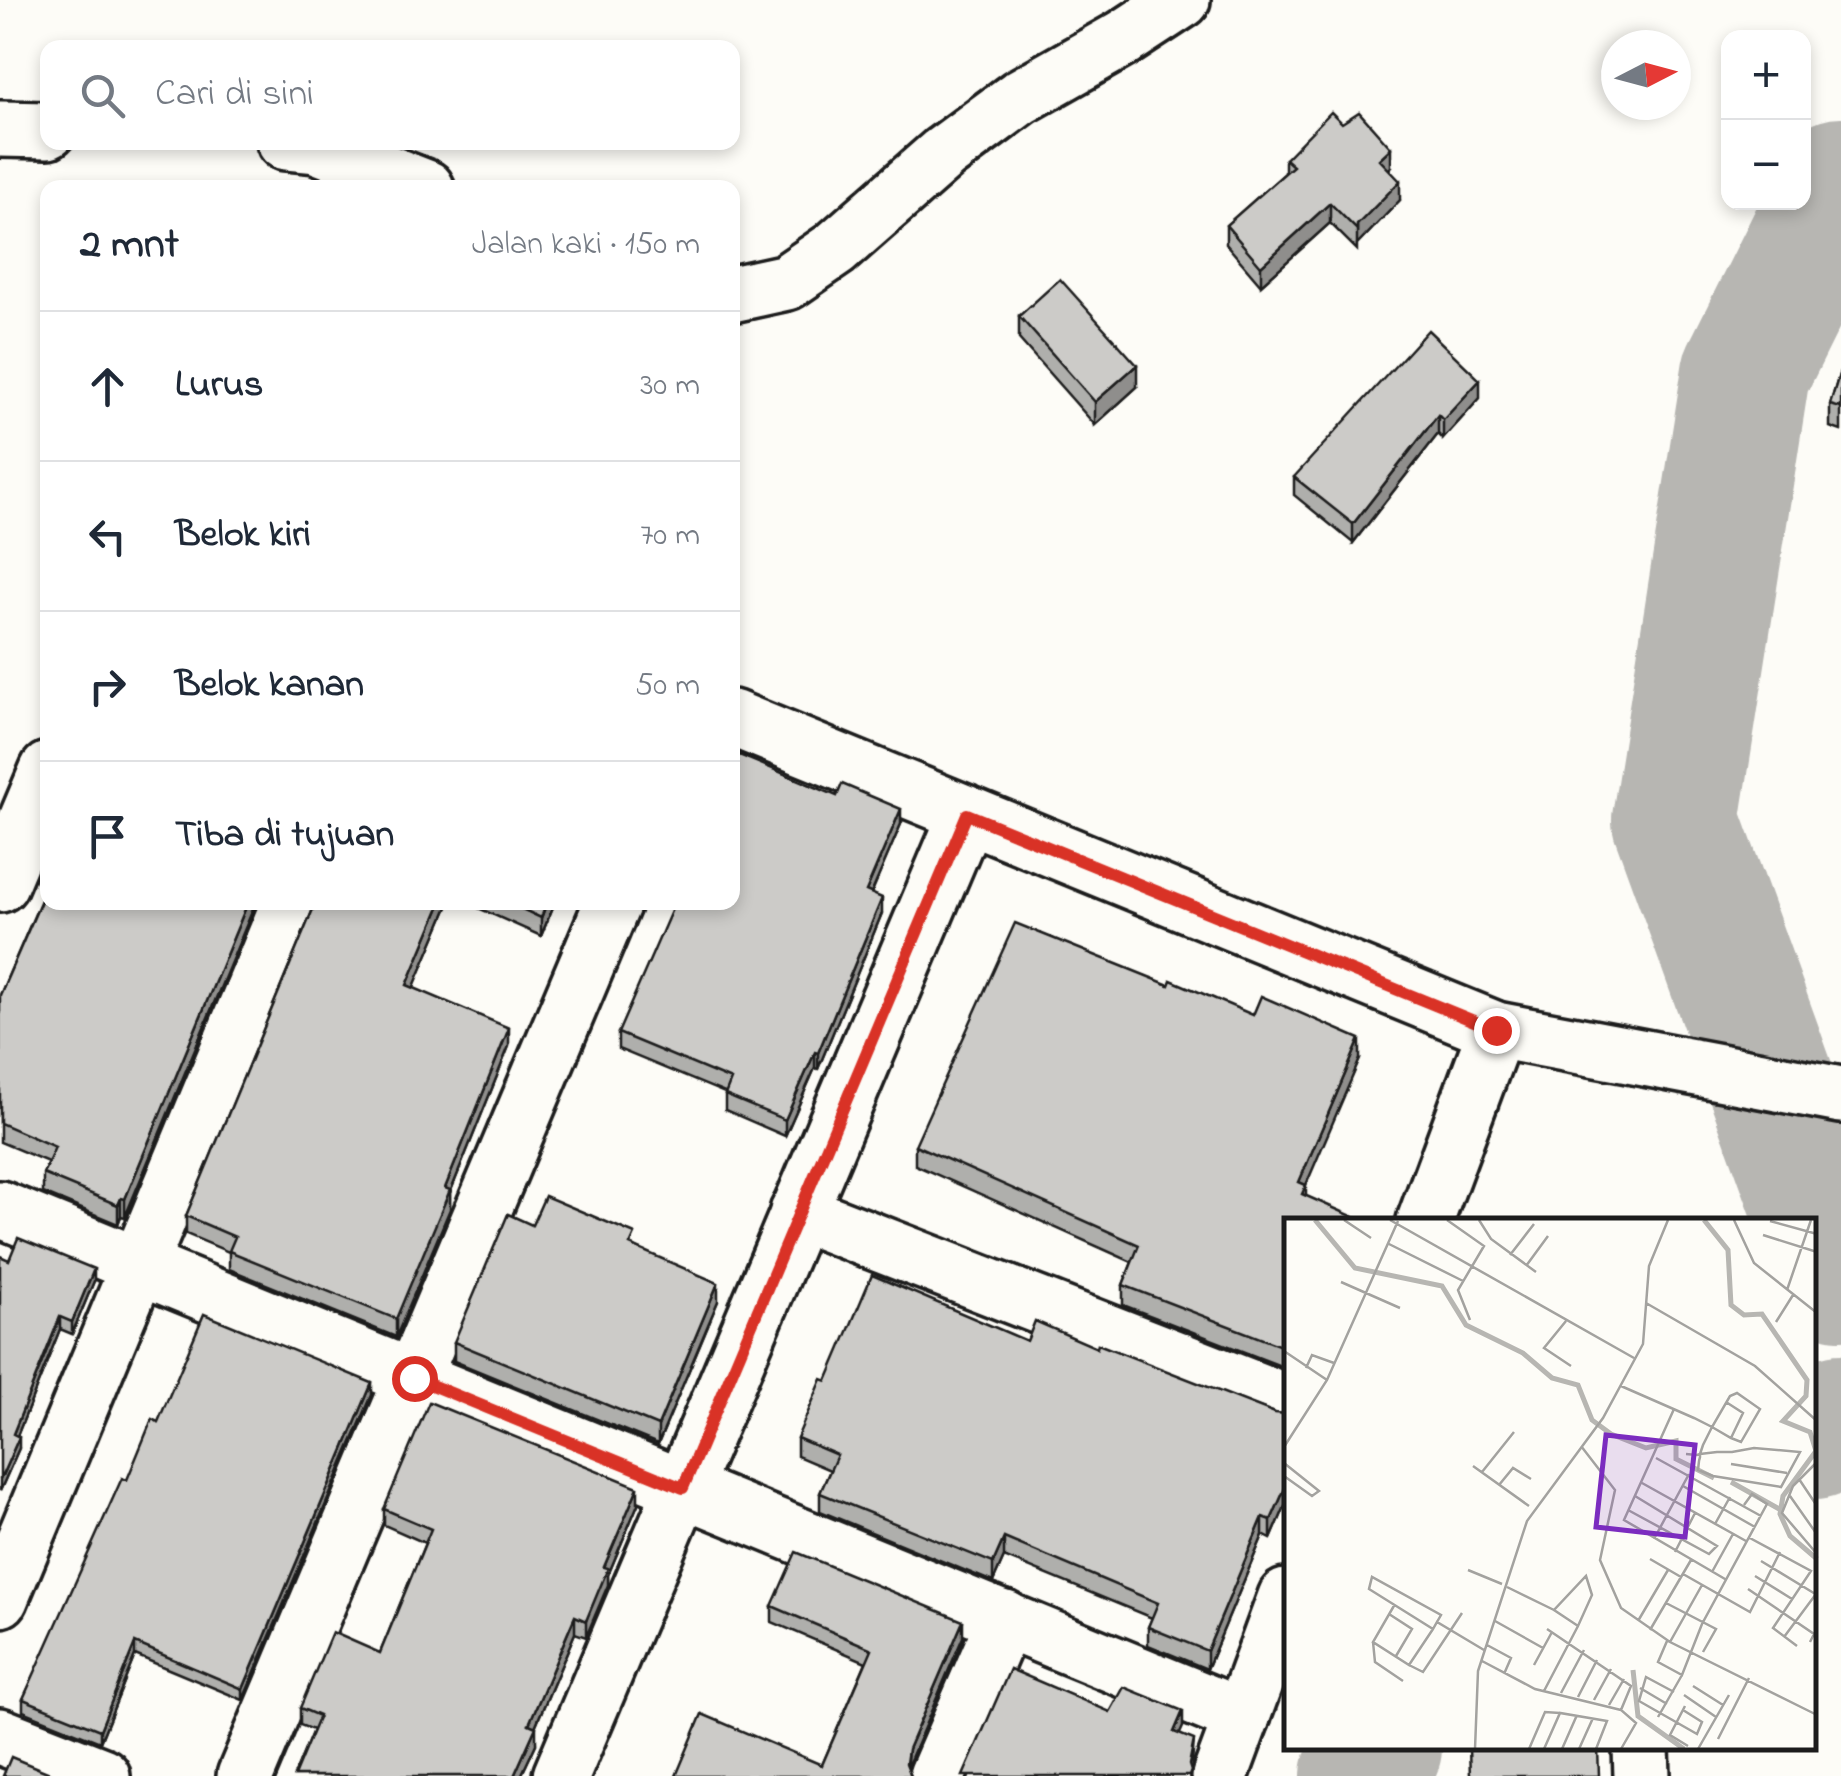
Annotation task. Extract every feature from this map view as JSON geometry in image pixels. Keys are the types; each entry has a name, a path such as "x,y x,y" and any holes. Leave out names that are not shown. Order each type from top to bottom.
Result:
{"street":[{"path":"740,292 787,282 836,249 943,154 1020,97 1182,0"},
{"path":"0,128 40,130"},
{"path":"329,150 406,180"},
{"path":"740,721 1496,1030 1841,1095"},
{"path":"0,884 40,789"},
{"path":"561,1776 967,814"},
{"path":"0,1599 287,910"},
{"path":"245,1776 611,910"},
{"path":"1426,1218 1496,1030"},
{"path":"0,1209 1242,1716"},
{"path":"798,1212 1284,1401"},
{"path":"1220,1776 1284,1602"},
{"path":"937,1776 1006,1620"},
{"path":"0,1736 102,1776"},
{"path":"1640,1751 1642,1776"}],"building":[{"path":"1331,112 1342,123 1359,112 1391,148 1379,159 1400,181 1357,225 1357,230 1330,203 1261,266 1226,225 1293,166 1285,159"},
{"path":"1060,279 1137,365 1095,402 1019,316"},
{"path":"1428,330 1480,380 1443,420 1438,415 1353,524 1294,477"},
{"path":"1841,368 1841,408 1830,405"},
{"path":"740,755 837,796 842,784 901,809 866,891 882,898 818,1053 815,1052 785,1120 725,1095 731,1080 618,1033 672,910 740,910"},
{"path":"40,903 40,910 245,910 125,1199 121,1198 118,1205 43,1174 55,1147 0,1123 0,995"},
{"path":"313,910 439,910 407,985 509,1028 445,1188 450,1190 396,1319 229,1251 235,1237 186,1216"},
{"path":"524,910 544,910 541,918"},
{"path":"1015,923 1169,985 1171,980 1253,1015 1261,996 1360,1039 1299,1182 1306,1185 1302,1194 1356,1218 1284,1218 1284,1347 1123,1285 1139,1245 915,1145"},
{"path":"545,1196 635,1234 630,1245 718,1283 658,1426 454,1342 508,1214 532,1225"},
{"path":"18,1238 94,1269 72,1322 60,1317 13,1434 19,1437 0,1480 0,1256 9,1260"},
{"path":"872,1275 1027,1341 1035,1321 1097,1348 1098,1344 1284,1414 1284,1491 1271,1520 1263,1517 1207,1651 1148,1627 1158,1603 1004,1538 993,1563 820,1493 837,1455 797,1438 822,1379 827,1381"},
{"path":"204,1314 372,1383 243,1689 135,1643 100,1730 23,1699 122,1478 127,1480 152,1419 158,1422"},
{"path":"429,1402 638,1487 586,1621 575,1616 529,1724 536,1727 514,1776 294,1776 319,1716 300,1708 332,1632 380,1653 431,1529 384,1509"},
{"path":"796,1552 963,1621 908,1749 906,1763 911,1776 676,1776 702,1714 822,1765 872,1649 772,1606"},
{"path":"1010,1669 1110,1712 1124,1687 1183,1711 1174,1732 1194,1740 1189,1776 963,1776"},
{"path":"1469,1751 1598,1751 1599,1776 1470,1776"},
{"path":"11,1757 57,1776 3,1776"}],"waterway":[{"path":"1841,181 1746,372 1676,820 1841,1276"},
{"path":"1816,1435 1841,1418"},
{"path":"1365,1776 1377,1751"}],"route":[{"path":"414,1378 683,1488 967,814 1496,1030"}]}
